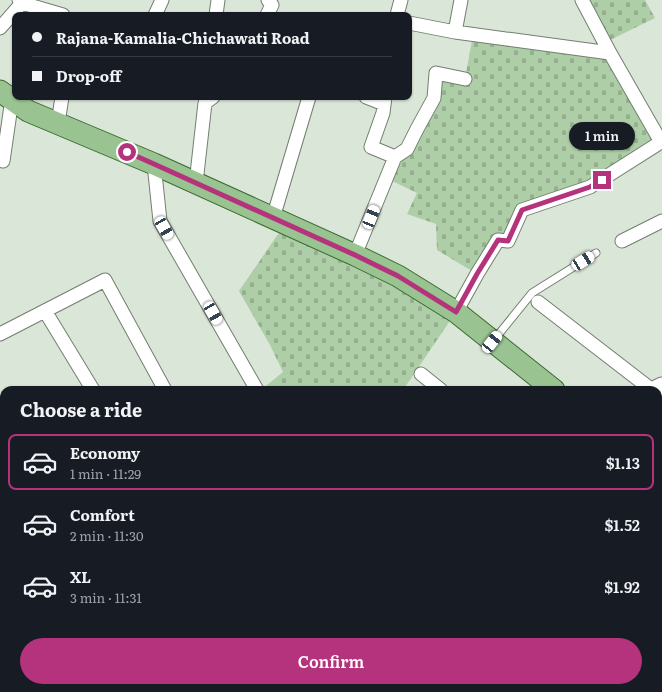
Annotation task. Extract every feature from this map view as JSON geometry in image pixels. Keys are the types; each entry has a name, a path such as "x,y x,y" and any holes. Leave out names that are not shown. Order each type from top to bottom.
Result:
{"main road":[{"path":"13,100 28,111 154,164 398,276 456,312 549,386"}],"street":[{"path":"156,12 162,0"},
{"path":"216,12 218,0"},
{"path":"268,0 272,5 268,12"},
{"path":"398,12 401,0"},
{"path":"455,32 461,0"},
{"path":"456,312 498,240 508,241 522,210 590,187 661,142 610,53 582,0"},
{"path":"13,12 22,1 54,12"},
{"path":"0,28 12,13"},
{"path":"412,25 455,32 610,53"},
{"path":"355,255 395,157 407,150 417,128 434,98 436,73 465,79"},
{"path":"1,163 6,95"},
{"path":"58,123 62,100"},
{"path":"196,183 205,104 210,100"},
{"path":"273,218 308,100"},
{"path":"384,101 383,113 371,147 395,157"},
{"path":"154,164 160,221 255,386"},
{"path":"622,241 662,221"},
{"path":"0,334 105,280 162,386"},
{"path":"538,302 647,386"},
{"path":"45,311 91,386"},
{"path":"420,374 436,386"}],"lane":[{"path":"492,342 532,293 596,253"}],"green space":[{"path":"582,0 645,0 655,18 604,43"},
{"path":"473,35 610,53 661,142 590,187 522,210 508,241 498,240 477,274 437,250 436,224 407,214 417,193 386,178 418,126 436,73 465,79"},
{"path":"285,224 456,312 406,386 266,386 283,372 270,345 239,291"}],"route":[{"path":"127,152 355,255 398,276 456,312 498,240 508,241 522,210 590,187 602,180"}]}
